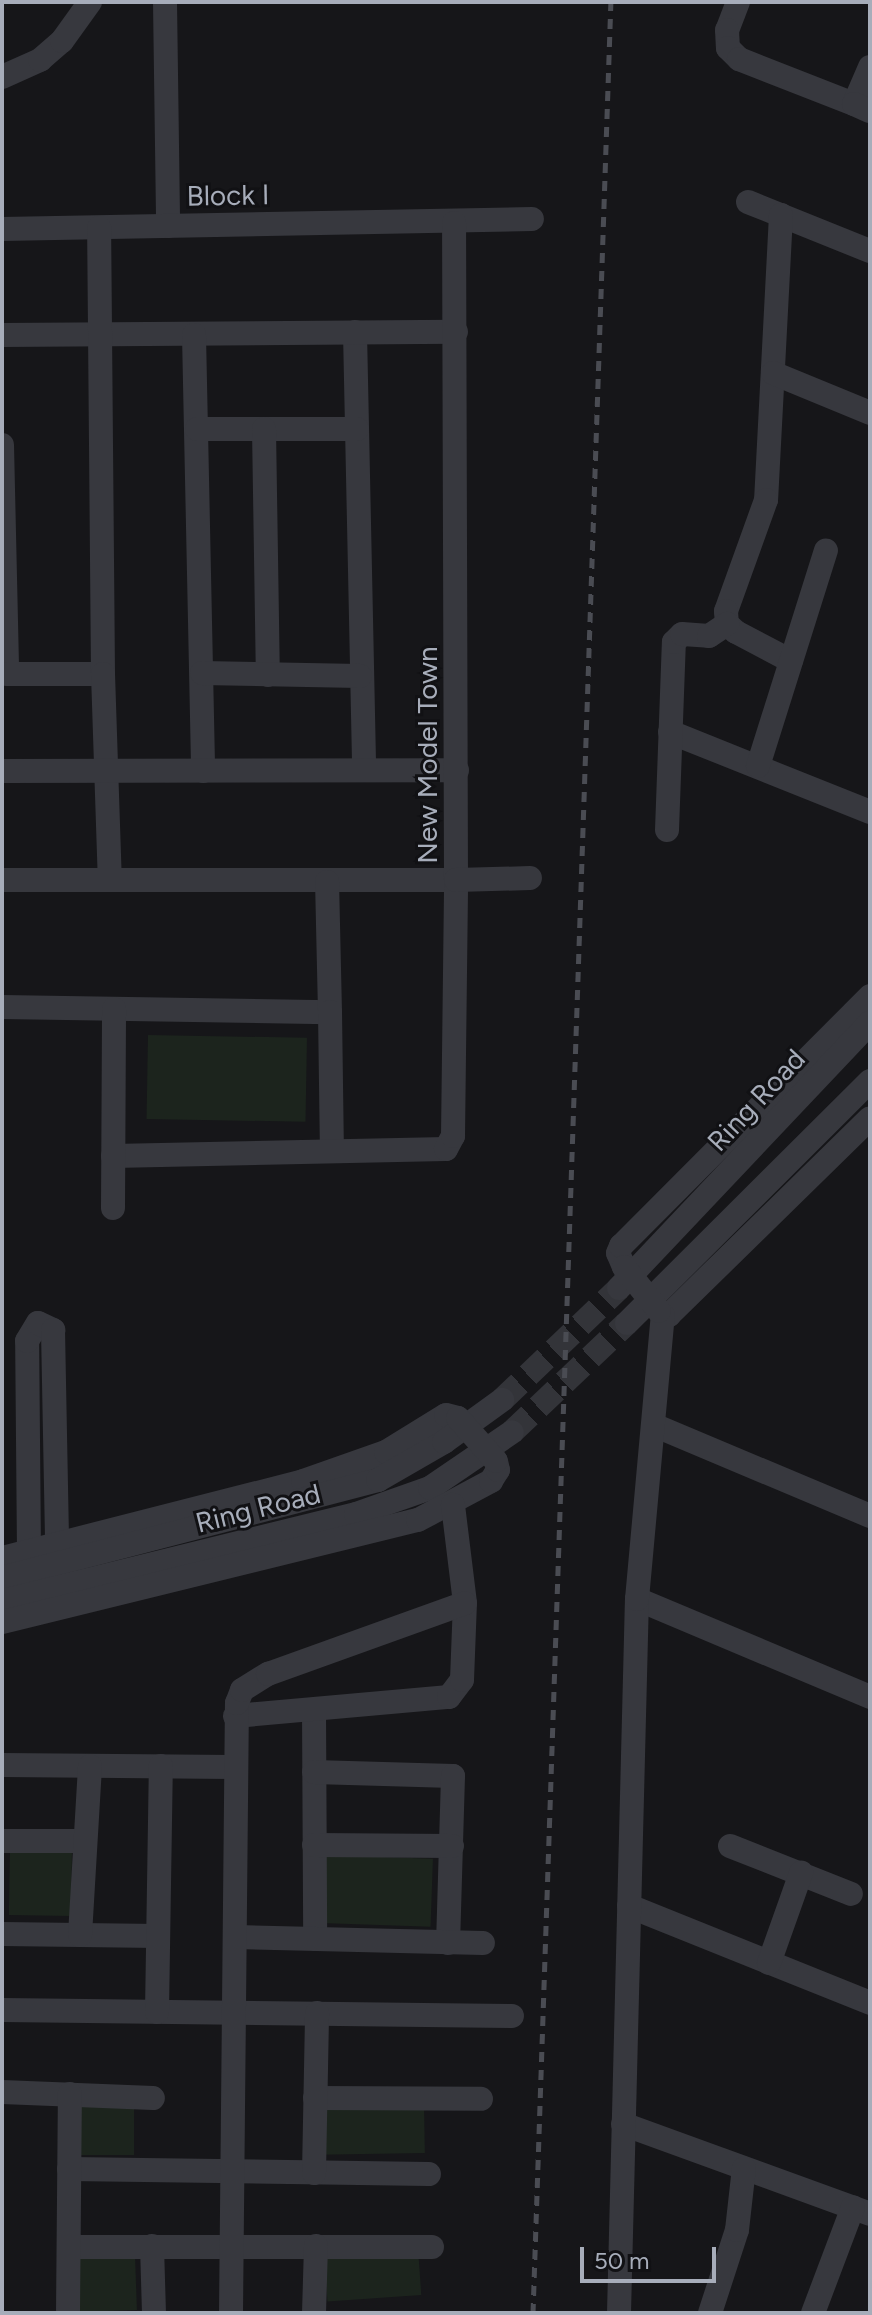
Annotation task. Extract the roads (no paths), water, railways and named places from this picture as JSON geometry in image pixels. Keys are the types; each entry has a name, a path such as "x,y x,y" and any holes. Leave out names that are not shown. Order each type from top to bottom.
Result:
{"street":[{"path":"165,2 168,226"},
{"path":"738,2 727,30 728,48 739,59 862,108 870,67"},
{"path":"2,77 40,60 88,3"},
{"path":"748,202 870,251"},
{"path":"727,624 726,611 766,500 781,215"},
{"name":"Block I","path":"2,229 454,223 532,219"},
{"name":"New Model Town","path":"2,880 456,880 454,223"},
{"path":"99,228 103,674 110,880"},
{"path":"355,332 364,770"},
{"path":"2,335 456,332"},
{"path":"194,335 203,771"},
{"path":"773,373 870,413"},
{"path":"197,429 357,429"},
{"path":"264,429 268,675"},
{"path":"2,445 4,674 103,674"},
{"path":"758,766 826,550"},
{"path":"727,624 791,661"},
{"path":"667,830 675,638 709,636 727,624"},
{"path":"202,673 360,676"},
{"path":"670,732 870,812"},
{"path":"2,771 457,770"},
{"path":"113,1156 441,1151 451,1142 456,880 530,878"},
{"path":"327,882 332,1151"},
{"path":"661,1313 621,1278 618,1253 621,1246 870,996"},
{"path":"2,1007 330,1012"},
{"path":"113,1208 114,1009"},
{"name":"Ring Road","path":"621,1278 870,1023"},
{"path":"627,1323 870,1081"},
{"path":"619,2313 637,1599 656,1426 661,1313 870,1118"},
{"path":"29,1554 27,1341 38,1323 53,1330 57,1546"},
{"name":"Ring Road","path":"2,1578 378,1480 444,1442 502,1400"},
{"path":"2,1558 29,1554 303,1481 386,1452 446,1415 458,1418 496,1461 498,1470 491,1481 453,1505 418,1520 2,1622"},
{"path":"656,1426 870,1516"},
{"name":"Ring Road","path":"2,1601 356,1514 430,1488 512,1432"},
{"path":"235,1716 449,1697 462,1680 465,1603 453,1505"},
{"path":"637,1599 870,1697"},
{"path":"231,2313 236,1937 233,1767 235,1716 242,1690 260,1677 465,1603"},
{"path":"314,1711 315,1939"},
{"path":"2,1765 233,1767"},
{"path":"80,1935 90,1766"},
{"path":"157,2012 161,1766"},
{"path":"314,1772 450,1774 455,1783 448,1943"},
{"path":"2,1841 85,1841"},
{"path":"314,1845 452,1846"},
{"path":"730,1846 851,1894"},
{"path":"769,1963 801,1873"},
{"path":"629,1906 870,2003"},
{"path":"2,1934 158,1936"},
{"path":"236,1937 483,1943"},
{"path":"2,2010 512,2016"},
{"path":"314,2173 317,2013"},
{"path":"2,2092 153,2098"},
{"path":"68,2313 70,2094"},
{"path":"315,2098 481,2099"},
{"path":"623,2124 861,2210 813,2313"},
{"path":"710,2313 737,2230 744,2168"},
{"path":"69,2169 429,2174"},
{"path":"152,2246 154,2313"},
{"path":"314,2313 316,2246"},
{"path":"69,2247 432,2247"}],"tunnel":[{"path":"502,1400 619,1288"},
{"path":"512,1432 627,1323"}],"railway":[{"path":"533,2313 611,2"}]}
